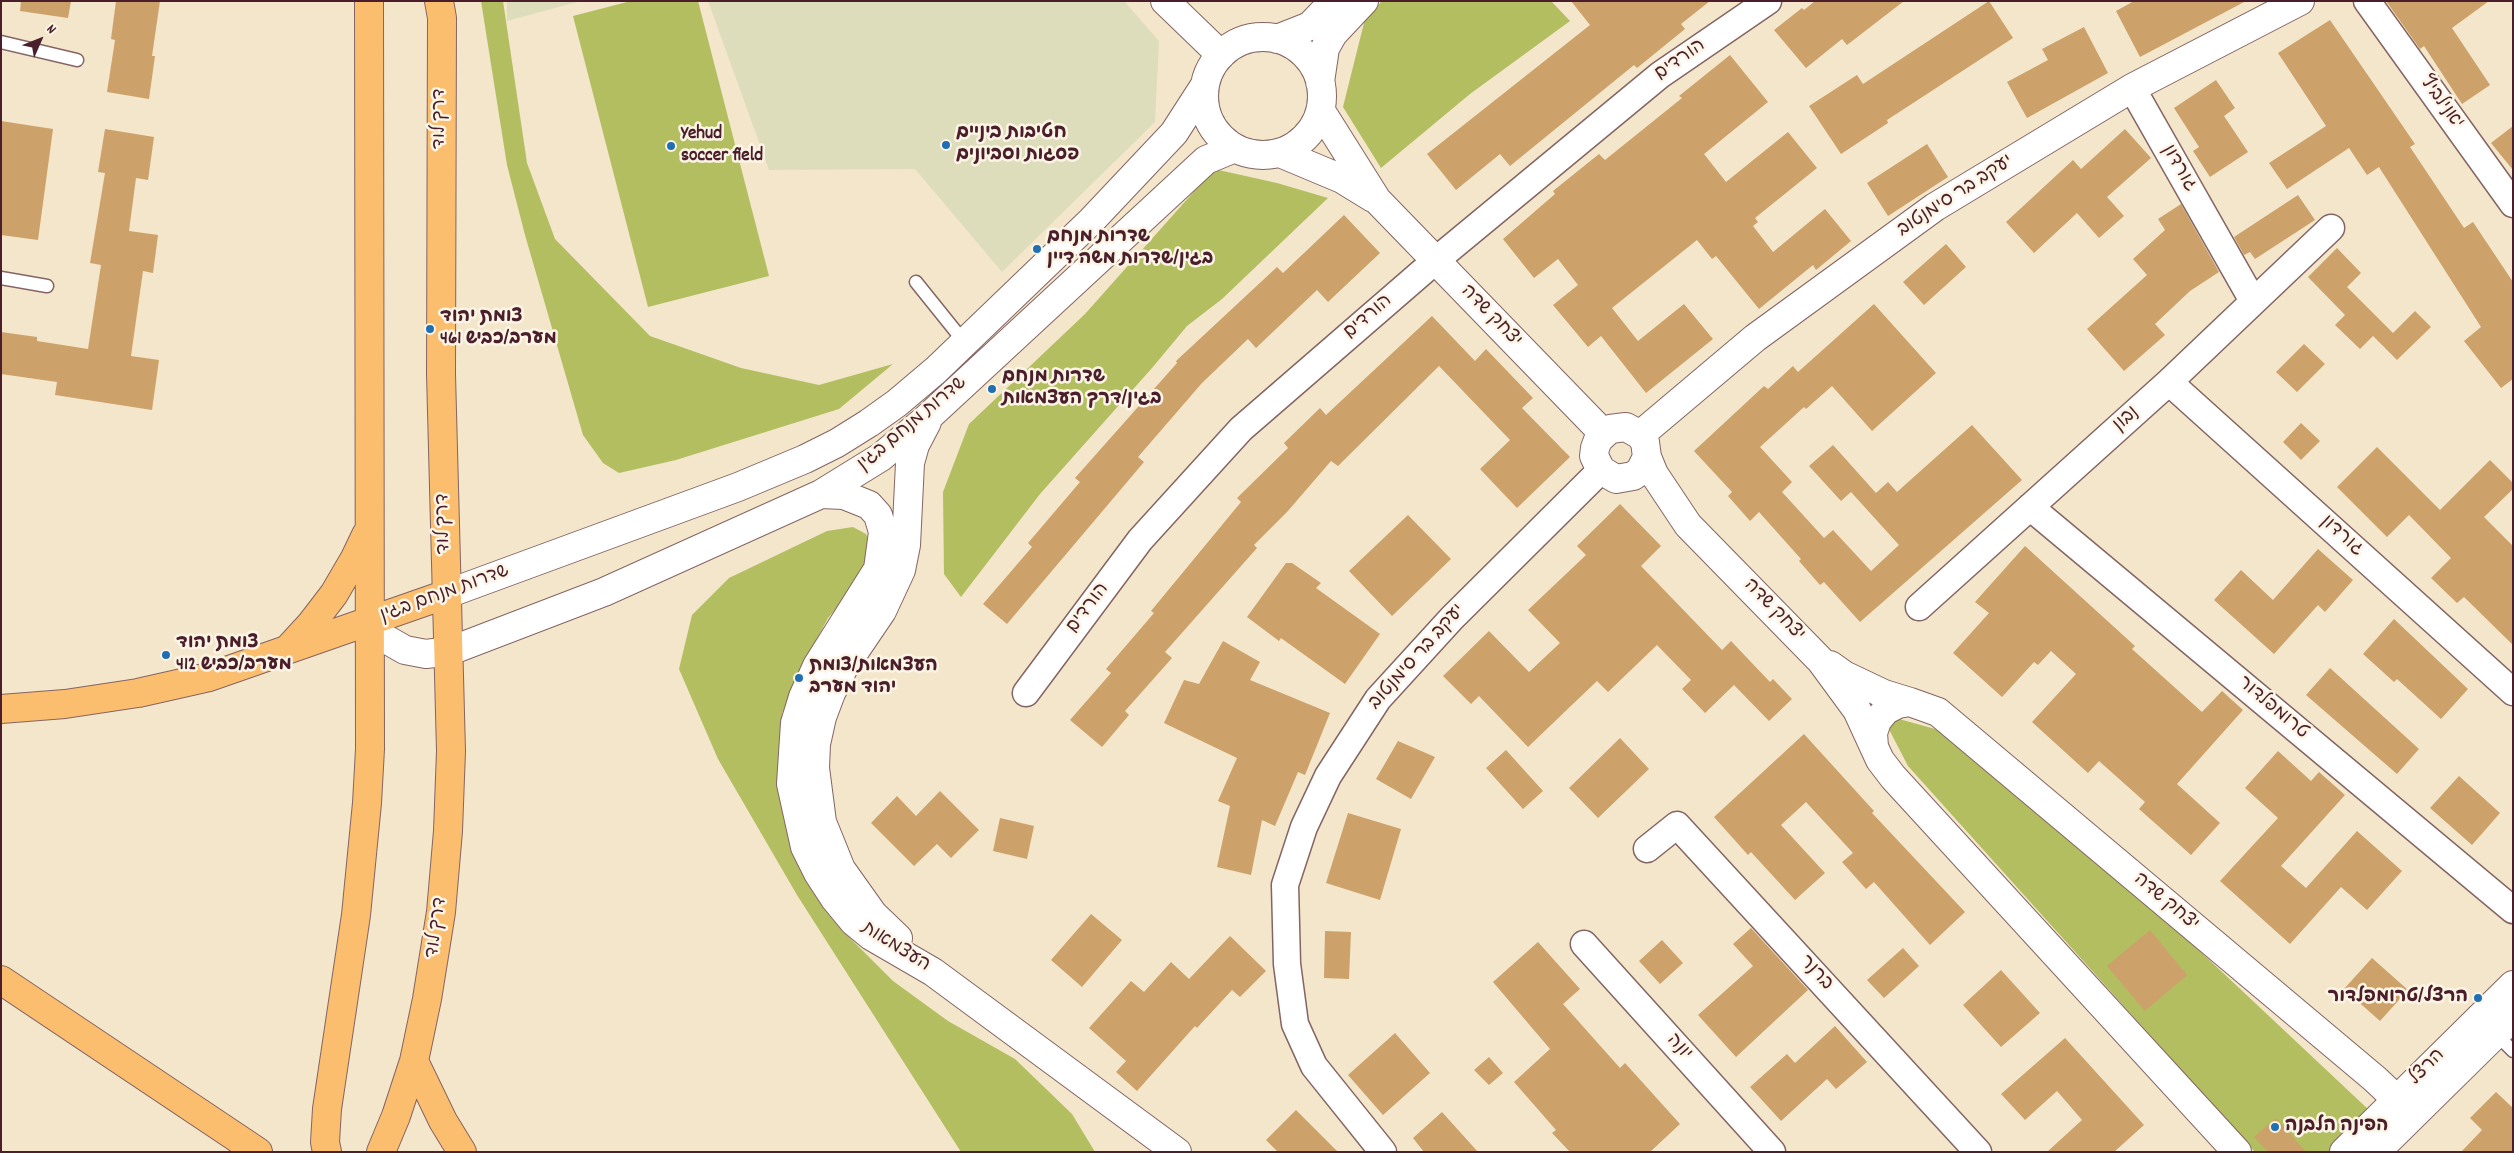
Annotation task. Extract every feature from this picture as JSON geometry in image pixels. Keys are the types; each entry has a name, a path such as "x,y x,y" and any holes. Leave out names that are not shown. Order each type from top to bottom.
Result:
{"main road":[{"path":"328,1152 325,1142 327,1109 353,934 367,802 370,739 369,1"},
{"name":"דרך לוד","path":"381,1152 396,1116 414,1061 427,999 441,912 447,849 452,751 441,374 442,18 439,1"},
{"path":"286,651 311,624 339,585 360,550 369,526"},
{"name":"שדרות מנחם בגין","path":"370,622 447,594"},
{"path":"1,708 65,704 138,693 209,677 370,622"},
{"path":"1,980 258,1152"},
{"path":"414,1061 443,1121 462,1152"}],"street":[{"path":"1165,1 1221,55"},
{"path":"1278,39 1310,26 1334,1"},
{"path":"1320,82 1325,48 1333,34 1364,1"},
{"name":"הורדים","path":"1026,693 1140,540 1241,429 1435,260 1660,75 1768,1"},
{"name":"יעקב בר סימנטוב","path":"1643,446 1755,338 1935,207 2132,88 2300,1"},
{"name":"אנילביץ'","path":"2366,1 2513,204"},
{"path":"1248,39 1278,39 1288,42 1306,56 1320,82 1322,92 1321,111 1313,128 1306,137 1291,149 1280,153 1261,155 1236,148 1222,138 1209,118 1205,103 1205,85 1210,72 1221,55 1234,45 1248,39"},
{"name":"שדרות מנחם בגין","path":"447,594 685,507 805,458 837,442 897,403 964,343 1071,241 1174,133 1205,85"},
{"name":"גורדון","path":"2132,88 2253,301"},
{"name":"יצחק שדה","path":"1321,111 1377,200 1603,433"},
{"name":"שדרות מנחם בגין","path":"370,622 384,638 405,650 426,654 450,651 604,592 821,494 881,457 933,412 1194,170 1206,160 1236,148"},
{"name":"יצחק שדה","path":"1280,153 1342,179 1377,200"},
{"name":"נבון","path":"1920,607 2169,382 2331,228"},
{"name":"גורדון","path":"2169,382 2513,692"},
{"path":"933,412 914,445 910,463 906,545 901,570 889,599 844,667 831,693 822,717 816,744 815,768 822,822 841,869 873,914 933,972"},
{"path":"1626,427 1643,446 1640,471 1633,476 1608,475 1594,456 1598,440 1603,433 1610,429 1626,427"},
{"name":"יצחק שדה","path":"1643,446 1654,474 1688,524 1815,654 1845,691 1867,729 1880,760 1893,777 2237,1152"},
{"name":"יצחק שדה","path":"1608,475 1688,524"},
{"name":"יעקב בר סימנטוב","path":"1384,1152 1314,1066 1295,1024 1287,964 1285,885 1304,827 1328,776 1378,699 1452,618 1608,475"},
{"name":"העצמאות","path":"821,494 844,495 869,505 878,515 883,532 878,569 831,642 803,697 795,723 792,751 792,784 797,818 805,847 818,873 835,899 854,922 870,936 933,972 1177,1152"},
{"name":"טרומפלדור","path":"2030,507 2513,910"},
{"name":"יצחק שדה","path":"1815,654 1844,675 1884,694 1938,712 2404,1107"},
{"path":"1874,747 1873,733 1877,721 1886,710 1898,704 1910,702"},
{"name":"ברנר","path":"1647,849 1677,825 1978,1152"},
{"name":"יונה","path":"1584,944 1772,1152"},
{"name":"הרצל","path":"2376,1152 2404,1107 2513,985"},
{"name":"הרצל","path":"2344,1152 2507,1034"}],"lane":[{"path":"1,42 77,60"},
{"path":"1,278 47,286"},
{"path":"916,282 964,343"}],"shaded area":[{"path":"507,1 581,1 507,21"},
{"name":"חטיבות ביניים פסגות וסביונים","path":"708,1 1124,1 1159,41 1155,122 1002,272 915,169 769,170"}],"green space":[{"path":"481,1 503,1 527,163 555,239 650,336 741,368 819,385 893,364 839,409 676,460 619,473 603,463 583,435 525,235 507,165"},
{"name":"Yehud soccer field","path":"631,1 698,1 769,276 648,307 573,16"},
{"path":"1382,1 1551,1 1570,21 1470,94 1381,168 1343,107 1365,19"},
{"path":"1214,169 1277,183 1328,198 1222,299 1187,326 1040,494 961,597 944,574 943,492 969,424 1085,314"},
{"path":"853,527 866,534 874,554 865,575 828,618 801,669 782,713 778,764 800,870 841,929 893,981 948,1021 1015,1059 1072,1114 1095,1152 961,1152 797,895 718,759 679,669 692,615 729,578 827,531"},
{"path":"1881,714 1953,734 2121,877 2370,1111 2334,1152 2255,1152 1908,766"}],"building":[{"path":"21,1 71,1 68,18 20,11"},
{"path":"116,1 160,1 152,56 155,56 149,99 107,92 115,40 111,39"},
{"path":"1571,1 1710,1 1681,24 1685,29 1637,68 1634,65 1510,166 1500,154 1456,190 1427,154 1590,25"},
{"path":"1815,1 1904,1 1847,45 1842,39 1806,68 1774,30 1802,8 1804,10"},
{"path":"1989,1 2013,38 1887,120 1888,123 1841,154 1809,106 1857,75 1863,84"},
{"path":"2134,1 2246,1 2140,57 2116,11"},
{"path":"2386,1 2489,1 2452,28 2490,85 2462,104 2424,46 2420,49"},
{"path":"2330,20 2415,144 2410,147 2464,228 2473,222 2513,282 2513,379 2501,388 2464,341 2481,327 2379,167 2367,175 2349,148 2287,189 2269,163 2326,126 2278,53"},
{"path":"2084,27 2108,73 2027,118 2007,82 2048,60 2042,49"},
{"path":"1730,55 1768,102 1704,154 1726,182 1788,132 1817,168 1755,218 1758,222 1753,226 1773,252 1825,209 1851,241 1816,270 1813,265 1759,309 1716,256 1712,259 1697,240 1612,308 1638,341 1684,304 1713,339 1646,393 1601,336 1588,347 1553,305 1578,285 1558,259 1534,278 1503,239 1555,194 1553,191 1599,154 1605,160 1682,98 1679,96"},
{"path":"2216,80 2235,108 2224,116 2248,152 2210,177 2193,151 2199,147 2174,108"},
{"path":"1,121 53,129 38,240 1,235"},
{"path":"2513,126 2513,170 2491,143"},
{"path":"105,129 154,137 148,180 136,178 129,231 158,235 153,273 143,271 131,356 159,360 152,410 55,395 57,382 1,374 1,332 37,337 37,341 88,349 101,265 90,263 105,173 98,172"},
{"path":"2125,129 2151,158 2107,197 2124,216 2099,238 2077,213 2034,253 2006,222 2073,160 2081,169"},
{"path":"1927,144 1948,177 1888,216 1867,183"},
{"path":"2298,195 2315,220 2255,259 2250,252 2244,255 2234,237"},
{"path":"2181,204 2219,272 2190,291 2155,324 2165,335 2124,371 2087,329 2147,275 2133,259 2165,230 2158,219"},
{"path":"1344,215 1380,253 1328,302 1317,290 1256,348 1248,339 1202,383 1138,457 1144,462 1007,624 983,604 1032,547 1028,543 1080,482 1075,478 1177,363 1176,361 1277,267 1283,273"},
{"path":"1946,244 1966,267 1924,305 1903,282"},
{"path":"2337,248 2361,273 2347,287 2393,333 2415,311 2431,327 2397,360 2373,336 2360,349 2335,325 2345,315 2308,277"},
{"path":"1874,304 1936,373 1872,431 1832,386 1806,409 1804,407 1760,447 1792,482 1782,492 1824,538 1833,530 1871,571 1899,545 1851,492 1841,501 1809,466 1833,445 1876,493 1888,482 1897,492 1972,425 2022,480 1860,622 1824,582 1820,585 1799,561 1801,559 1759,512 1750,521 1728,496 1732,492 1694,451 1764,386 1768,389 1793,366 1798,372"},
{"path":"1432,316 1475,361 1486,349 1533,398 1522,408 1570,457 1517,508 1480,469 1510,440 1439,366 1338,466 1331,461 1287,512 1254,545 1257,548 1165,652 1172,658 1125,711 1129,715 1102,747 1070,720 1111,673 1106,669 1154,613 1151,611 1241,502 1237,498 1288,448 1284,443 1320,408 1326,415"},
{"path":"2304,344 2325,364 2297,392 2276,372"},
{"path":"2301,423 2320,441 2301,460 2283,442"},
{"path":"2377,447 2440,510 2490,460 2513,483 2513,489 2484,517 2513,546 2513,645 2464,597 2457,603 2431,578 2451,558 2409,515 2387,537 2337,487"},
{"path":"1620,504 1661,546 1641,566 1722,650 1731,641 1770,682 1773,679 1792,699 1769,721 1734,685 1705,713 1682,689 1691,680 1657,645 1608,692 1597,681 1528,747 1479,696 1471,704 1443,676 1489,631 1529,672 1560,643 1528,610 1586,555 1577,546"},
{"path":"1408,515 1451,559 1392,616 1349,571"},
{"path":"2025,546 2135,646 2132,649 2202,712 2222,691 2243,710 2177,784 2220,823 2191,855 2139,809 2145,802 2099,761 2088,773 2032,722 2076,674 2051,651 2038,665 2034,662 2002,697 1953,653 1989,613 1975,602"},
{"path":"2318,549 2353,580 2325,612 2318,605 2274,654 2214,600 2241,570 2273,600"},
{"path":"1286,563 1292,563 1321,583 1316,588 1380,634 1345,684 1281,638 1279,641 1247,617"},
{"path":"2394,619 2468,689 2441,719 2397,679 2394,682 2363,654"},
{"path":"1223,641 1260,662 1250,680 1330,713 1305,775 1298,772 1275,826 1262,820 1251,875 1217,867 1230,806 1218,801 1237,758 1164,723 1184,680 1199,684"},
{"path":"2330,668 2419,749 2397,774 2306,695"},
{"path":"1804,734 1874,811 1872,813 1965,912 1930,945 1874,882 1866,889 1842,862 1853,853 1806,802 1781,825 1825,873 1795,900 1751,852 1748,855 1714,817"},
{"path":"1620,738 1649,769 1598,818 1569,788"},
{"path":"1398,741 1435,757 1411,799 1376,779"},
{"path":"1506,750 1543,791 1523,809 1486,768"},
{"path":"2278,751 2311,781 2319,772 2345,795 2281,866 2306,888 2357,831 2402,871 2367,910 2341,887 2290,944 2220,881 2278,818 2245,788"},
{"path":"2459,776 2500,813 2472,845 2430,808"},
{"path":"940,791 979,830 951,858 937,844 914,866 871,823 897,796 916,816"},
{"path":"1348,813 1401,829 1380,900 1326,883"},
{"path":"1000,818 1034,826 1027,859 993,851"},
{"path":"1091,914 1122,940 1082,987 1051,960"},
{"path":"1751,928 1808,990 1736,1057 1698,1015 1753,966 1733,944"},
{"path":"2150,930 2187,975 2145,1011 2107,966"},
{"path":"1325,931 1351,932 1349,979 1324,978"},
{"path":"1230,936 1266,971 1240,997 1232,990 1197,1028 1195,1026 1137,1091 1116,1072 1126,1061 1089,1028 1131,981 1144,992 1171,962 1189,979"},
{"path":"1662,940 1683,963 1660,984 1639,961"},
{"path":"1538,942 1580,989 1563,1004 1620,1068 1625,1063 1680,1124 1650,1152 1570,1152 1552,1133 1556,1130 1514,1082 1550,1049 1493,982"},
{"path":"1903,948 1919,966 1884,998 1867,980"},
{"path":"2372,958 2408,990 2380,1021 2344,989"},
{"path":"2001,970 2040,1013 2001,1047 1963,1005"},
{"path":"1835,1026 1867,1062 1836,1089 1827,1079 1781,1121 1750,1087 1787,1054 1795,1063"},
{"path":"1395,1033 1430,1073 1383,1115 1348,1075"},
{"path":"2065,1038 2144,1125 2114,1152 2047,1152 2082,1120 2057,1091 2025,1120 2001,1094"},
{"path":"1489,1057 1503,1073 1489,1085 1474,1070"},
{"path":"2496,1092 2513,1108 2513,1152 2461,1152 2482,1130 2470,1118"},
{"path":"1296,1110 1338,1152 1278,1152 1266,1140"},
{"path":"1442,1112 1478,1152 1424,1152 1413,1138"},
{"name":"הפינה הלבנה","path":"2276,1118 2306,1152 2268,1152 2254,1137"}],"place":[{"name":"חטיבות ביניים פסגות וסביונים","path":"946,145"},
{"name":"Yehud soccer field","path":"671,146"},
{"name":"שדרות מנחם בגין/שדרות משה דיין","path":"1037,249"},
{"name":"צומת יהוד מערב/כביש 461","path":"430,329"},
{"name":"שדרות מנחם בגין/דרך העצמאות","path":"992,389"},
{"name":"צומת יהוד מערב/כביש 412","path":"166,655"},
{"name":"העצמאות/צומת יהוד מערב","path":"799,678"},
{"name":"הרצל/טרומפלדור","path":"2478,998"},
{"name":"הפינה הלבנה","path":"2275,1127"}]}
